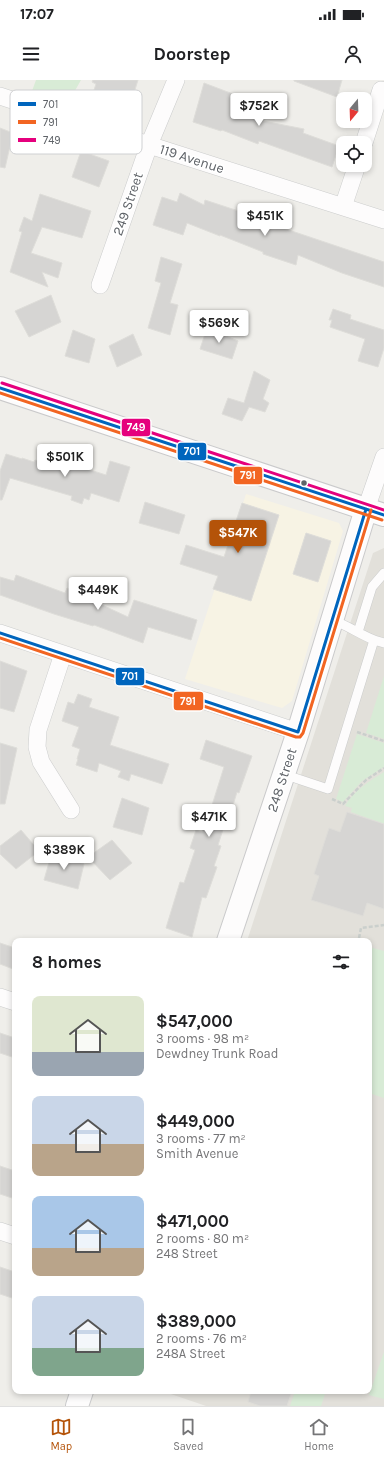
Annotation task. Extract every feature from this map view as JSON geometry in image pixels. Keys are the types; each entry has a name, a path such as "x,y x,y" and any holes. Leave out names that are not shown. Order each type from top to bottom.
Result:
{"street":[{"name":"249 Street","path":"100,285 149,145 176,80"},
{"path":"366,136 381,90"},
{"name":"119 Avenue","path":"0,96 10,99"},
{"name":"119 Avenue","path":"142,143 384,220"},
{"path":"343,207 355,172"},
{"path":"0,388 375,512"},
{"name":"248 Street","path":"229,938 298,732 332,620 375,512 384,457"},
{"path":"0,633 298,732"},
{"path":"63,654 38,730 37,747 41,762 71,810"},
{"path":"0,997 12,1001"},
{"path":"0,1231 12,1235"},
{"path":"77,1406 81,1394"}],"lane":[{"path":"358,632 372,587 384,573"},
{"path":"332,620 374,640 384,643"},
{"path":"295,778 328,789 374,640"}],"path":[{"path":"347,728 384,740"},
{"path":"328,789 331,799 342,804 366,780 384,768"},
{"path":"359,938 361,928 384,925"}],"shaded area":[{"path":"246,494 339,523 343,531 292,701 282,708 185,679"},
{"path":"384,548 384,1406 206,1406 171,1394 372,1394 372,938 248,938 373,553"}],"green space":[{"path":"36,80 81,80 75,90 32,90"},
{"path":"384,676 384,739 366,733"},
{"path":"357,734 384,743 384,767 362,781 343,802 336,799"},
{"path":"384,772 384,824 351,812 352,808 345,806 357,791"},
{"path":"372,948 384,951 384,1098 372,1094"},
{"path":"384,1352 384,1399 369,1395 372,1394 372,1386"},
{"path":"294,1394 325,1394 321,1406 290,1406"}],"building":[{"path":"93,80 138,80 135,90 94,90 96,84 92,82"},
{"path":"342,80 338,92 336,92 336,97 294,81"},
{"path":"204,83 233,94 231,101 264,115 263,121 304,129 303,133 336,145 336,155 332,167 259,141 258,144 222,130 221,131 193,122"},
{"path":"0,128 10,132 10,146 5,168 0,167"},
{"path":"80,154 89,154 109,161 99,187 72,177"},
{"path":"180,193 204,205 205,200 384,262 384,287 342,273 298,255 296,265 263,254 263,252 187,223 183,235 153,225 162,197 177,202"},
{"path":"40,194 91,211 82,238 42,227 31,253 62,263 58,278 42,272 48,287 10,272 22,232 19,231 24,217 32,221"},
{"path":"161,257 182,264 170,303 178,305 170,335 148,328 161,283 155,281"},
{"path":"51,295 61,322 29,337 15,311"},
{"path":"333,309 351,315 350,319 384,330 384,348 378,367 358,361 365,339 330,327 332,320 329,320"},
{"path":"207,328 238,341 232,359 200,349"},
{"path":"73,330 95,339 89,363 65,356"},
{"path":"133,334 142,355 117,367 109,346"},
{"path":"254,371 270,380 263,399 269,403 265,412 249,407 242,421 222,414 228,398 244,403"},
{"path":"6,454 34,462 35,460 54,466 56,460 106,475 110,461 130,467 119,502 91,493 89,500 84,498 82,504 71,500 72,496 10,478 2,500 0,500 0,471"},
{"path":"145,502 185,515 179,534 139,523"},
{"path":"242,503 279,515 251,601 213,589 218,576 180,564 186,545 224,557"},
{"path":"306,533 331,541 318,582 293,574"},
{"path":"16,575 65,593 67,588 101,600 100,604 128,617 134,600 197,620 191,640 148,627 143,643 94,625 93,626 54,614 0,595 0,577 14,581"},
{"path":"0,661 27,671 14,712 0,708"},
{"path":"78,694 92,699 89,707 119,717 110,745 169,764 162,784 131,774 129,781 118,777 121,771 99,763 97,772 76,765 80,749 72,746 79,727 62,721 68,702 74,704"},
{"path":"206,740 252,756 239,793 237,792 230,815 228,814 218,845 221,846 214,866 217,867 206,898 202,897 192,937 166,928 180,882 184,883 195,850 190,848 196,830 202,832 224,767 200,759"},
{"path":"0,743 17,748 5,804 0,804"},
{"path":"122,798 149,808 142,835 113,827"},
{"path":"347,812 384,824 384,909 367,903 363,916 311,900 319,876 314,874 329,828 340,832"},
{"path":"21,830 39,851 16,869 0,854 0,846"},
{"path":"112,840 132,863 110,880 88,857"},
{"path":"52,852 84,864 78,889 44,880"},
{"path":"0,943 12,947 12,969 0,964"},
{"path":"0,1033 12,1037 12,1057 0,1053"},
{"path":"0,1166 12,1170 12,1198 0,1194"},
{"path":"0,1267 12,1271 12,1298 0,1294"},
{"path":"250,1394 291,1394 287,1406 260,1406 248,1402"}],"transit line":[{"name":"749","path":"2,383 384,510"},
{"name":"701","path":"0,388 384,515"},
{"name":"791","path":"0,393 382,520"},
{"name":"701","path":"0,633 298,732 366,509"},
{"name":"791","path":"0,638 296,737 300,737 303,733 371,510"}]}
